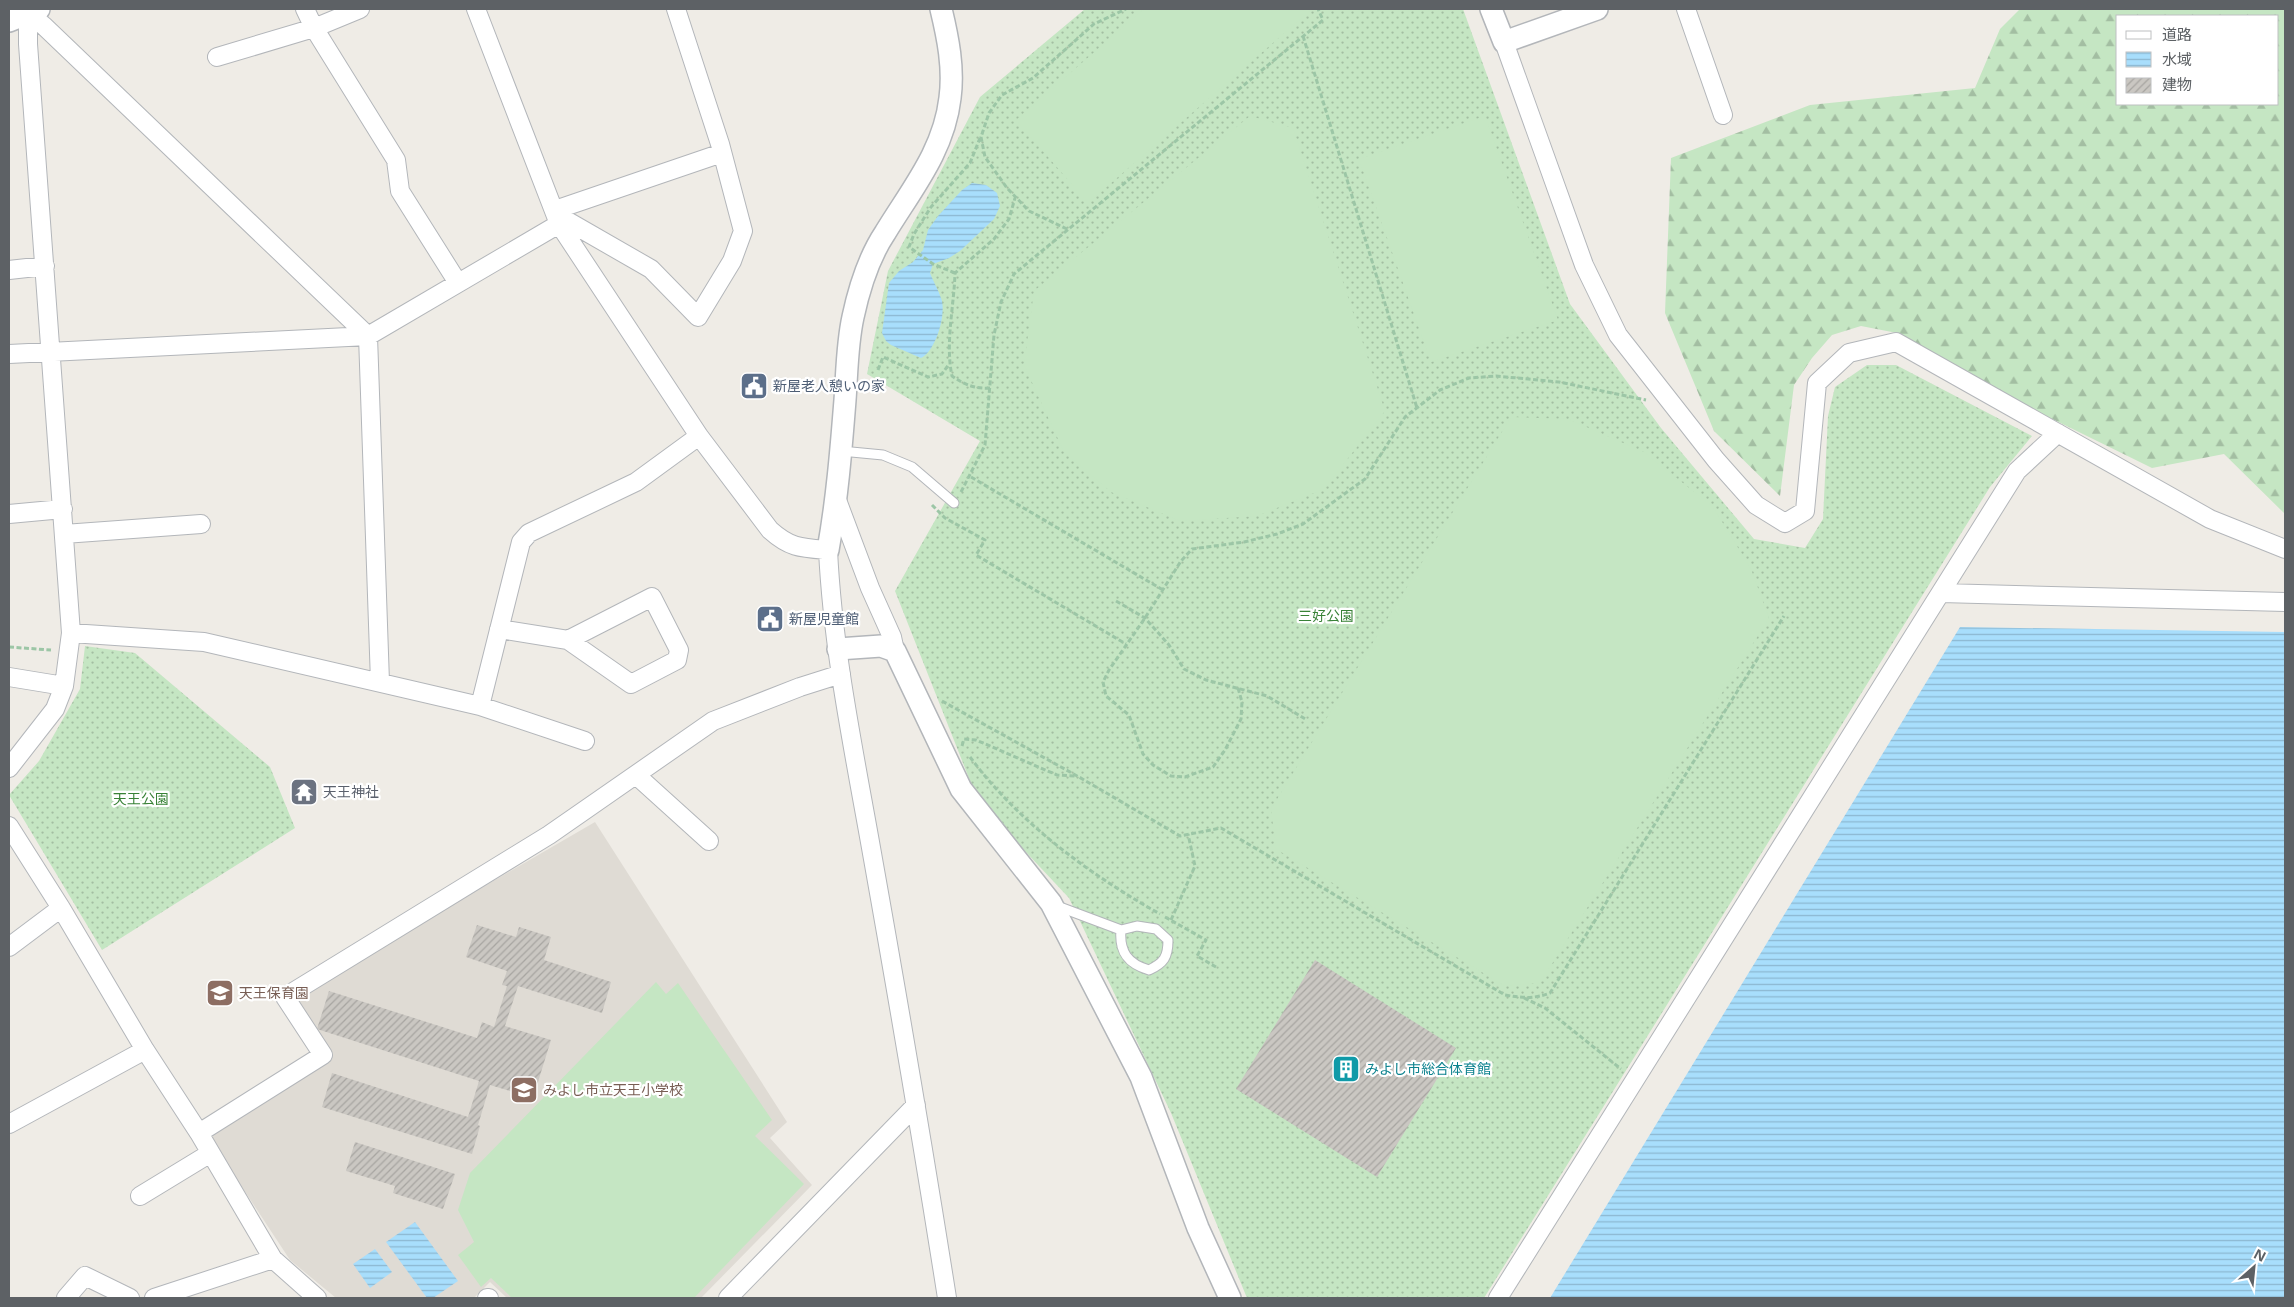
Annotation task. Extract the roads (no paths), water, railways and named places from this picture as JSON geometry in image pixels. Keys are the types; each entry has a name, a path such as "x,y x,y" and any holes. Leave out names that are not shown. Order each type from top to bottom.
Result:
{"street":[{"path":"305,9 314,28 396,160 400,191 458,283"},
{"path":"217,57 314,28 360,9"},
{"path":"476,9 557,216 699,436 770,530 783,541 797,548 828,550"},
{"path":"557,216 651,269 698,317 732,262 743,231 722,153 676,9"},
{"path":"941,9 948,38 952,74 948,113 925,172 884,234 863,283 852,318 837,500 828,550 830,593 841,674 948,1298"},
{"path":"1491,9 1584,265 1600,302 1618,336 1716,460 1756,505 1785,524 1805,512 1817,383 1849,353 1896,342 2210,518 2285,549"},
{"path":"1504,42 1598,9"},
{"path":"1686,9 1723,115"},
{"path":"9,768 26,749 55,709 64,686 71,633 26,13"},
{"path":"26,13 44,26 368,336 380,682"},
{"path":"9,354 368,336 458,283 557,216 722,153"},
{"path":"9,270 45,266"},
{"path":"1498,1298 2017,471 2058,433"},
{"path":"480,706 522,542 530,533 636,482 699,436"},
{"path":"837,500 870,588 892,637 895,651 961,789 1051,903 1141,1077 1198,1228 1230,1298"},
{"path":"9,514 63,509"},
{"path":"64,534 201,524"},
{"path":"1941,593 2285,602"},
{"path":"499,629 568,640 630,684 677,660 679,650 652,597 568,640"},
{"path":"71,633 204,642 480,706 585,741"},
{"path":"838,649 881,646 895,651"},
{"path":"199,1133 323,1055 285,997 549,835 713,721 800,687 841,674"},
{"path":"9,677 64,686"},
{"path":"636,775 709,841"},
{"path":"9,826 62,908 145,1050 199,1133 209,1154 274,1259 317,1298"},
{"path":"9,946 62,908"},
{"path":"9,1124 145,1050"},
{"path":"728,1298 916,1105"},
{"path":"140,1196 209,1154"},
{"path":"154,1298 274,1259"},
{"path":"66,1298 85,1276 130,1298"}],"lane":[{"path":"841,451 883,455 912,467 954,503"},
{"path":"1051,903 1122,930 1137,926 1156,929 1168,940 1168,954 1161,964 1149,970 1136,966 1126,958 1122,945 1122,930"}],"water":[{"path":"972,183 986,185 997,193 1000,206 994,219 960,251 949,258 933,264 930,273 941,298 943,313 936,340 921,358 891,345 886,341 882,333 889,283 899,271 913,262 923,250 928,230 938,216 962,190"},
{"path":"1960,627 2285,632 2285,1298 1550,1298"},
{"path":"415,1222 458,1281 433,1298 427,1298 386,1242"},
{"path":"375,1249 392,1272 370,1288 353,1264"}],"place":[{"name":"新屋老人憩いの家","path":"754,386"},
{"name":"新屋児童館","path":"770,619"},
{"name":"天王神社","path":"304,792"},
{"name":"天王保育園","path":"220,993"},
{"name":"みよし市総合体育館","path":"1346,1069"},
{"name":"みよし市立天王小学校","path":"524,1090"}],"park label":[{"name":"三好公園","path":"1326,616"},
{"name":"天王公園","path":"141,799"}]}
